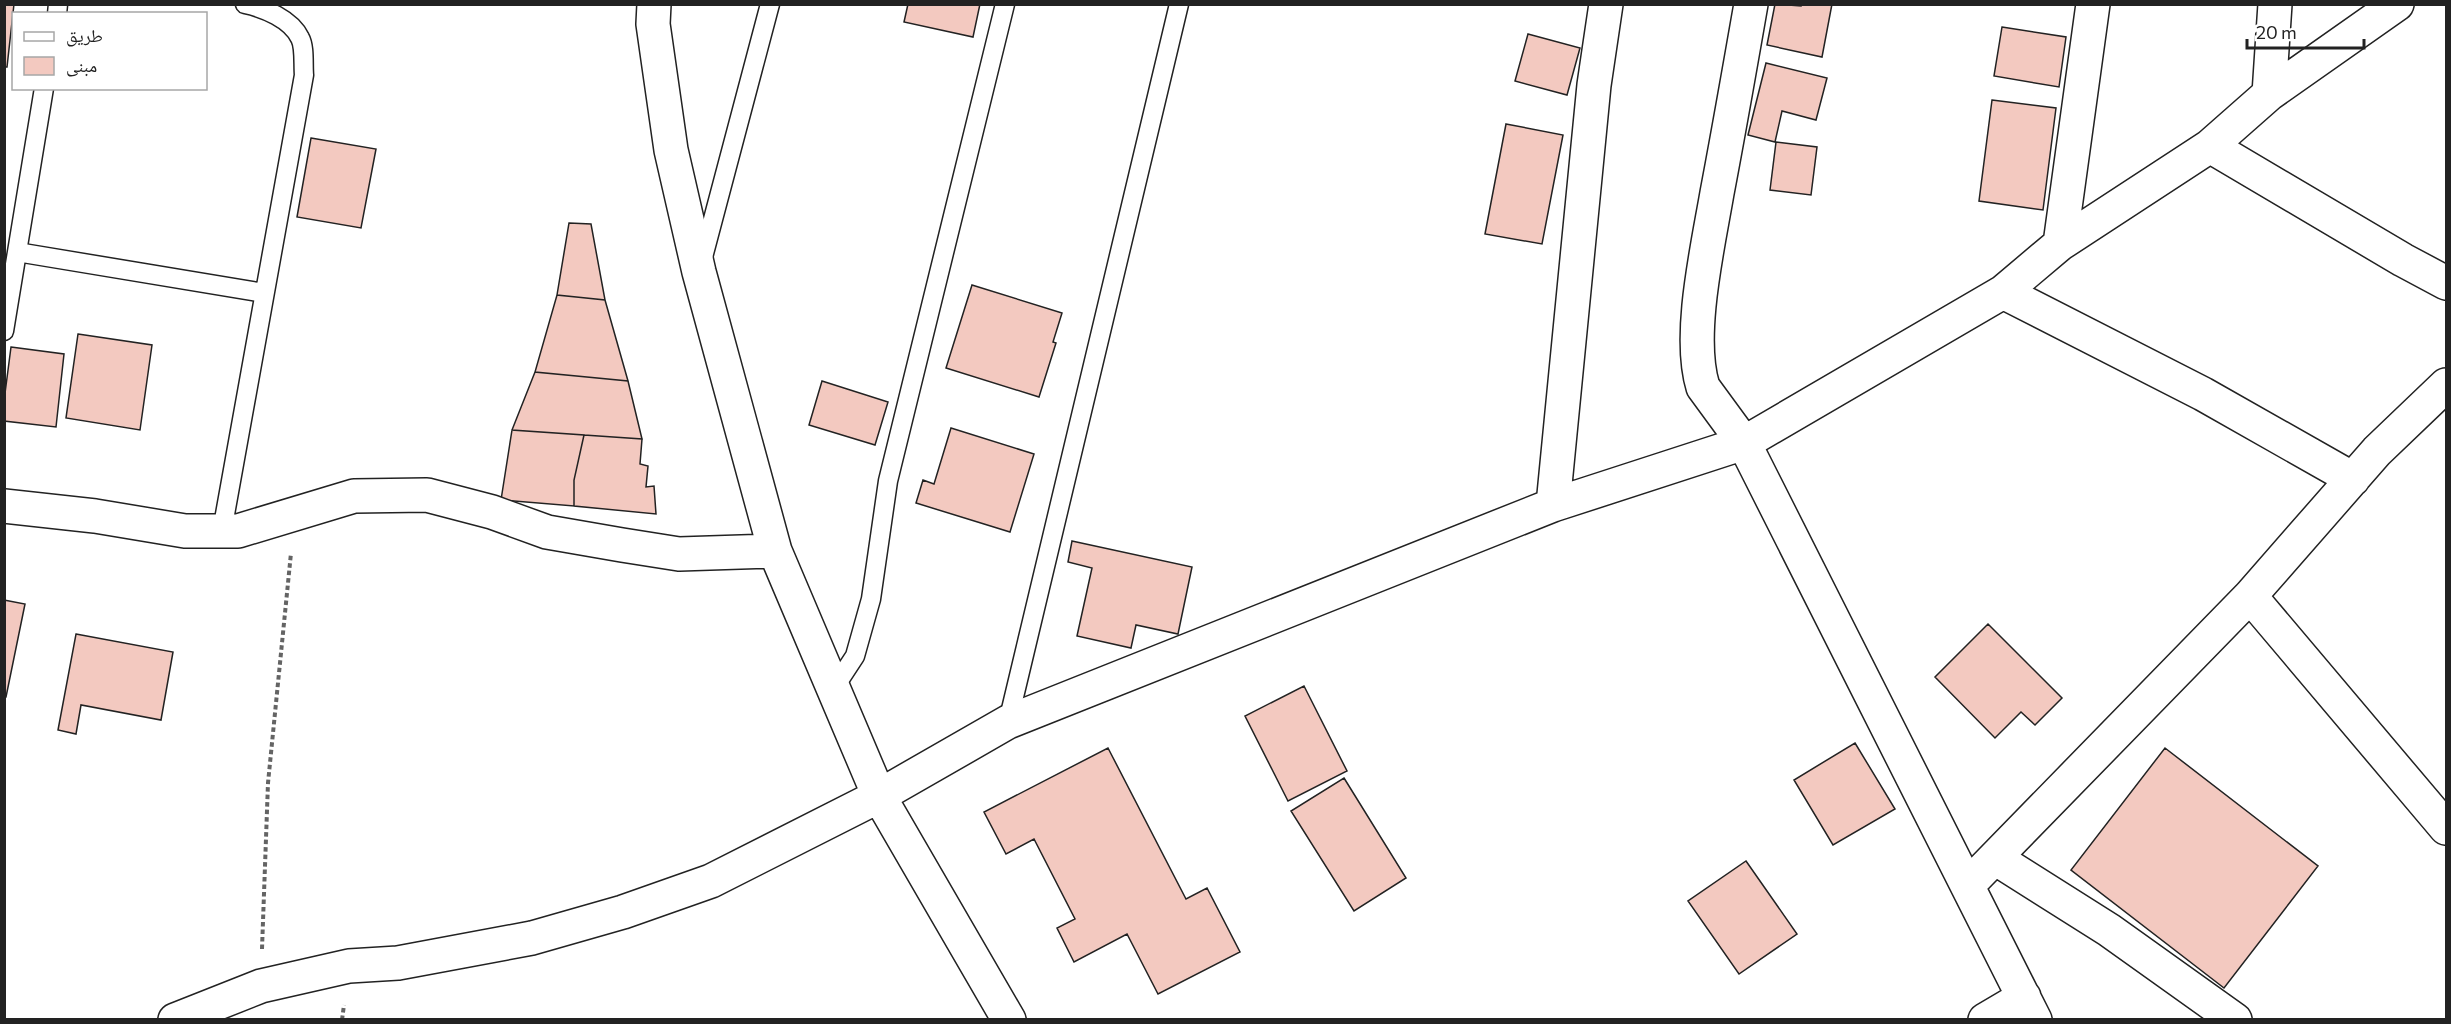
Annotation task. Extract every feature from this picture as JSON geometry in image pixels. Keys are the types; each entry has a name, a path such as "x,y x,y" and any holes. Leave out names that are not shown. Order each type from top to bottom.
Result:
{"street":[{"path":"654,4 653,24 671,150 699,272 775,551 879,796 1009,1020"},
{"path":"1553,505 1594,85 1606,4"},
{"path":"1751,4 1706,258 1696,340 1703,387 1744,443 2030,1008 1985,1020"},
{"path":"2060,244 2093,4"},
{"path":"2269,94 2275,4"},
{"path":"175,1020 261,986 349,966 398,963 532,938 623,912 711,881 879,796 1008,722 1553,505 1744,443 2002,292 2060,244 2210,146 2269,94 2397,4"},
{"path":"2210,146 2446,283"},
{"path":"2002,292 2202,393 2353,479"},
{"path":"1968,885 2250,596 2377,451 2446,385"},
{"path":"4,506 96,516 185,531 237,531 354,496 427,495 492,512 547,532 622,545 679,554 775,551"},
{"path":"2250,596 2446,828"},
{"path":"1995,858 2109,930 2235,1020"}],"lane":[{"path":"222,531 304,75 301,38 285,21 261,7 245,4"},
{"path":"699,272 770,4"},
{"path":"834,688 855,656 871,599 888,481 1005,4"},
{"path":"1008,722 1179,4"},
{"path":"4,331 44,90"},
{"path":"17,252 264,293"}],"path":[{"path":"261,986 268,783 294,513"}],"building":[{"path":"4,4 14,4 7,67 4,67"},
{"path":"908,4 980,4 973,37 904,22"},
{"path":"1775,4 1801,6 1801,4 1832,4 1822,57 1767,45"},
{"path":"2002,27 2066,37 2059,87 1994,76"},
{"path":"1528,34 1580,48 1567,95 1515,81"},
{"path":"1766,63 1827,78 1816,120 1782,111 1775,142 1748,135"},
{"path":"1992,100 2056,108 2043,210 1979,201"},
{"path":"1506,124 1563,135 1542,244 1485,234"},
{"path":"311,138 376,149 361,228 297,217"},
{"path":"1776,142 1817,147 1811,195 1770,190"},
{"path":"569,223 591,224 605,300 557,295"},
{"path":"972,285 1062,313 1053,342 1056,343 1039,397 946,368"},
{"path":"557,295 605,300 628,381 535,372"},
{"path":"78,334 152,345 140,430 66,418"},
{"path":"11,347 64,354 56,427 4,421 4,401"},
{"path":"535,372 628,381 642,439 512,430"},
{"path":"822,381 888,402 875,445 809,425"},
{"path":"951,428 1034,454 1010,532 916,503 923,480 934,484"},
{"path":"512,430 584,435 574,480 574,506 501,500"},
{"path":"584,435 642,439 640,464 648,466 646,487 654,486 656,514 574,506 574,480"},
{"path":"1072,541 1192,567 1178,634 1136,625 1131,648 1077,636 1092,568 1068,562"},
{"path":"4,600 25,604 6,697 4,697"},
{"path":"1988,624 2062,698 2035,725 2021,712 1995,738 1935,677"},
{"path":"76,634 173,652 161,720 81,705 76,734 58,730"},
{"path":"1304,686 1347,771 1288,801 1245,716"},
{"path":"1855,743 1895,809 1833,845 1794,780"},
{"path":"1108,748 1186,899 1207,888 1240,952 1158,994 1127,934 1074,962 1057,928 1075,919 1034,839 1006,854 984,812"},
{"path":"2165,748 2318,866 2224,988 2071,870"},
{"path":"1344,778 1406,878 1354,911 1291,811"},
{"path":"1746,861 1797,934 1739,974 1688,901"}]}
